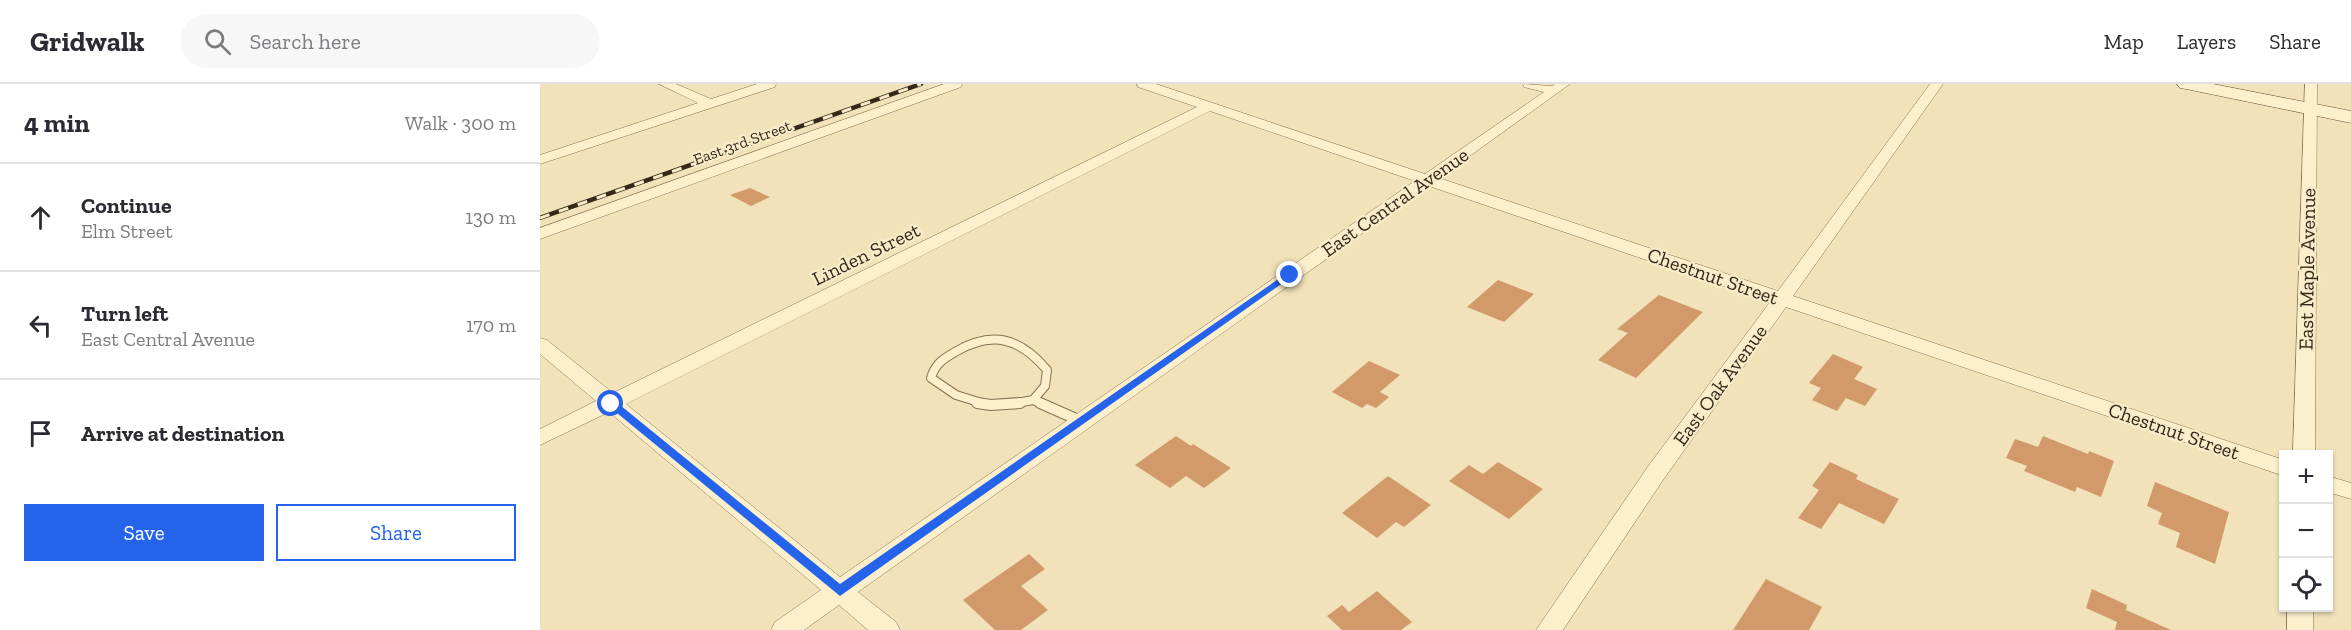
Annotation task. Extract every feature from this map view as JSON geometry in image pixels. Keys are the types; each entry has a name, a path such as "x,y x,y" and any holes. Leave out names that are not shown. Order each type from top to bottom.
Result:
{"main road":[{"path":"2186,84 2351,117"}],"street":[{"path":"665,84 709,103"},
{"path":"540,160 770,84"},
{"name":"East 3rd Street","path":"540,234 956,84"},
{"name":"Chestnut Street","path":"1143,84 2279,467"},
{"path":"1529,84 1559,87"},
{"name":"East Oak Avenue","path":"1549,630 1655,474 1937,84"},
{"name":"East Maple Avenue","path":"2304,450 2311,84"},
{"name":"East Central Avenue","path":"784,630 1559,87"},
{"name":"Linden Street","path":"540,438 1209,106"},
{"path":"540,344 887,630"},
{"path":"2333,486 2351,491"},
{"path":"2300,612 2300,630"}],"lane":[{"path":"1033,400 1045,386 1047,370 1036,354 1013,343 996,338 975,341 951,352 934,366 931,378 971,402 1007,407 1033,400 1083,422"}],"building":[{"path":"750,188 770,197 751,206 730,195"},
{"path":"1498,280 1534,294 1504,322 1467,307"},
{"path":"1659,295 1703,312 1636,378 1598,360 1628,333 1617,329"},
{"path":"1833,354 1863,367 1854,379 1877,389 1865,406 1846,398 1837,411 1812,400 1821,388 1809,383"},
{"path":"1369,361 1400,375 1380,392 1389,397 1376,408 1367,404 1362,408 1332,392"},
{"path":"1176,436 1231,468 1204,488 1186,476 1170,488 1135,465"},
{"path":"2043,436 2088,454 2089,451 2114,461 2101,497 2077,487 2075,492 2024,471 2027,466 2006,458 2015,439 2038,447"},
{"path":"1498,462 1543,489 1509,519 1449,481 1469,465 1483,474"},
{"path":"1830,462 1858,475 1856,479 1899,499 1884,524 1839,503 1821,529 1798,518 1819,490 1812,486"},
{"path":"1388,476 1431,505 1404,527 1396,522 1377,538 1342,513"},
{"path":"2155,482 2229,512 2215,564 2176,547 2180,533 2158,524 2162,513 2147,506"},
{"path":"1029,554 1045,569 1021,586 1048,610 1021,630 995,630 963,600"},
{"path":"1766,579 1822,607 1809,630 1733,630"},
{"path":"2092,589 2127,605 2126,610 2171,630 2115,630 2117,622 2086,608"},
{"path":"1377,591 1412,622 1401,630 1342,630 1327,616 1342,605 1349,612"}],"railway":[{"path":"540,218 921,84"}],"route":[{"path":"611,404 840,591 1290,275"}]}
